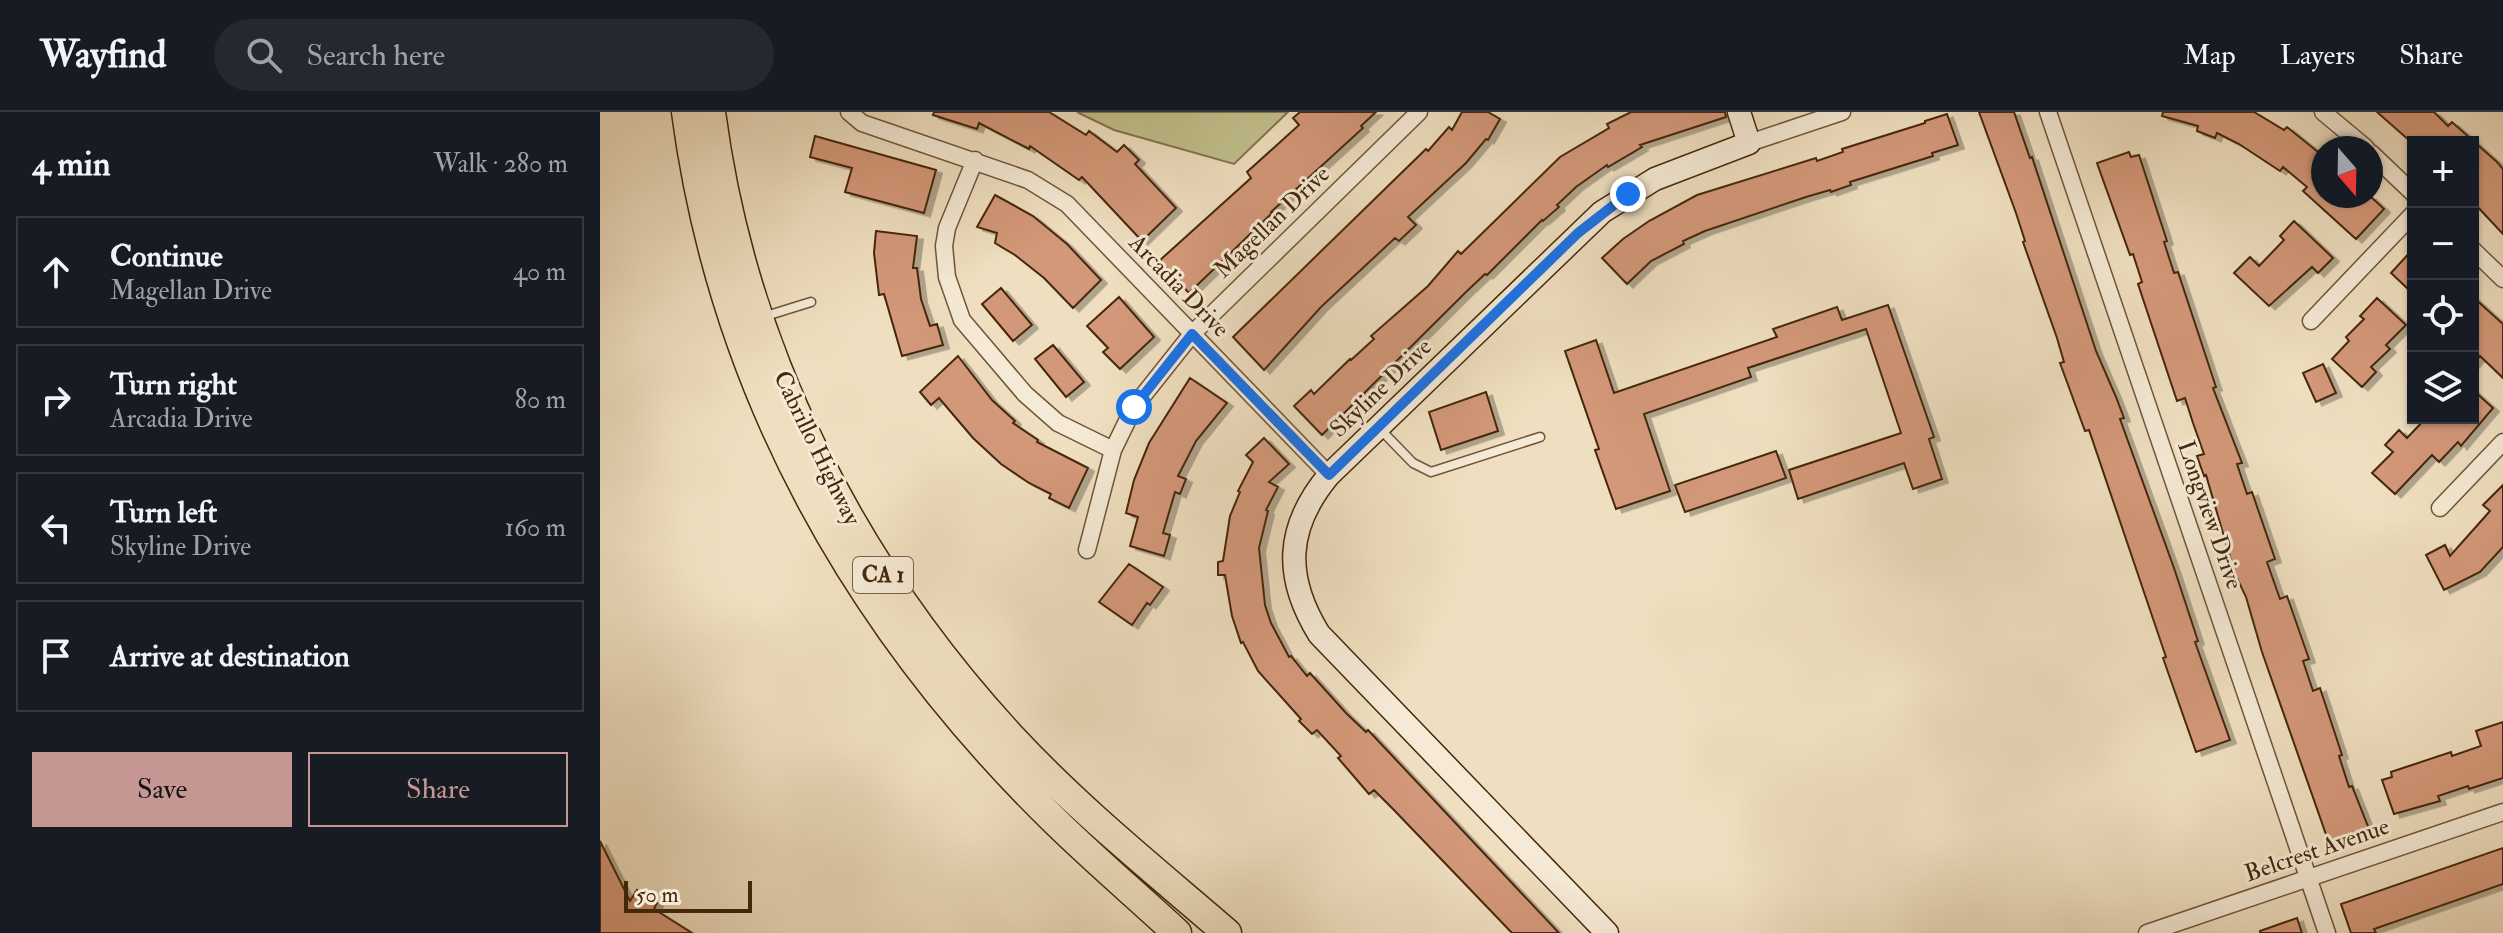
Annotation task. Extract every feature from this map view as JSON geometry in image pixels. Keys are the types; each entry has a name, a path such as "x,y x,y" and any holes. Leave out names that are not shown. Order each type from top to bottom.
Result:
{"highway":[{"name":"Cabrillo Highway","path":"686,112 709,233 740,340 800,481 855,578 922,671 995,756 1056,822 1177,933"},
{"name":"Cabrillo Highway","path":"711,112 733,227 759,319 822,469 876,564 925,633 986,709 1052,779 1227,933"}],"street":[{"name":"Arcadia Drive","path":"849,112 862,123 1028,180 1067,204 1329,475"},
{"name":"Magellan Drive","path":"1087,550 1113,450 1134,407 1192,334 1419,112"},
{"path":"1739,112 1749,143"},
{"name":"Skyline Drive","path":"1607,933 1332,649 1309,617 1295,577 1293,554 1304,512 1329,475 1602,212 1655,179 1842,112"},
{"name":"Longview Drive","path":"2048,112 2327,933"},
{"path":"2323,112 2352,136"},
{"path":"975,160 947,228 944,246 947,277 962,320 1025,394 1058,423 1113,450"},
{"path":"2383,164 2407,187"},
{"path":"2311,321 2407,220"},
{"path":"2479,256 2503,279"},
{"path":"2440,508 2503,442"},
{"name":"Belcrest Avenue","path":"2147,933 2503,812"}],"lane":[{"path":"759,319 811,302"},
{"path":"1378,427 1413,463 1431,472 1540,437"}],"shaded area":[{"path":"1077,112 1288,112 1234,164 1114,130"}],"building":[{"path":"934,112 1049,112 1086,135 1089,131 1117,152 1124,145 1139,160 1135,164 1176,208 1142,241 1082,177 1079,180 1030,146 1029,149 979,123 977,129 933,115"},
{"path":"1300,112 1376,112 1361,126 1363,128 1189,293 1159,261 1251,178 1247,172 1299,125 1293,118"},
{"path":"1462,112 1488,112 1500,119 1488,140 1408,217 1416,225 1399,241 1395,238 1321,307 1264,370 1233,337 1426,149 1428,151 1449,127 1452,130"},
{"path":"1631,112 1725,112 1726,117 1640,145 1642,147 1607,165 1576,187 1557,205 1559,207 1465,293 1322,435 1294,406 1311,390 1314,394 1374,339 1371,336 1428,286 1458,251 1461,254 1560,157 1609,128 1607,124"},
{"path":"1979,112 2014,112 2032,157 2096,351 2124,418 2120,419 2174,568 2198,641 2195,642 2230,740 2196,752 2089,430 2085,431 2060,363 2064,362 2057,338"},
{"path":"2163,112 2254,112 2284,130 2287,127 2311,146 2311,198 2303,191 2307,187 2283,167 2280,171 2217,133 2215,138 2197,131 2198,126 2162,116"},
{"path":"2377,112 2434,112 2448,126 2452,122 2468,136 2407,136 2407,138"},
{"path":"1947,114 1958,145 1850,182 1851,185 1831,192 1806,197 1705,231 1651,261 1627,284 1602,258 1649,221 1697,195 1816,158 1817,161 1843,152 1842,149"},
{"path":"815,136 936,170 924,213 845,192 852,168 810,157"},
{"path":"2479,146 2503,169 2503,234 2479,208"},
{"path":"2129,152 2131,157 2139,155 2174,273 2178,272 2216,387 2213,388 2242,463 2237,464 2247,494 2252,492 2275,559 2267,562 2280,599 2287,596 2309,659 2303,661 2313,691 2320,688 2349,787 2352,786 2369,829 2329,843 2262,652 2246,597 2235,574 2206,475 2197,456 2204,454 2185,398 2177,401 2138,284 2142,282 2133,254 2130,255 2097,163"},
{"path":"995,195 1033,216 1067,244 1101,280 1073,308 1044,278 995,243 997,233 977,227"},
{"path":"2322,208 2383,208 2356,239"},
{"path":"2294,221 2333,258 2318,273 2312,267 2269,306 2234,273 2250,257 2259,266 2284,240 2280,236"},
{"path":"876,231 917,236 913,268 917,268 921,299 930,326 937,324 943,345 902,356 884,294 879,295 874,253"},
{"path":"2407,256 2407,288 2391,273"},
{"path":"1001,288 1032,325 1013,341 982,304"},
{"path":"1119,297 1154,337 1120,369 1103,352 1108,348 1087,326"},
{"path":"2377,298 2406,325 2386,345 2390,349 2371,367 2376,372 2362,387 2332,359 2349,341 2346,337 2364,319 2360,316"},
{"path":"2479,302 2503,324 2503,378 2480,356"},
{"path":"1888,305 1934,437 1929,439 1942,479 1913,489 1904,463 1798,499 1789,470 1901,433 1866,329 1748,368 1751,377 1644,414 1670,491 1616,509 1565,351 1596,340 1614,393 1777,337 1773,329 1837,307 1842,320"},
{"path":"1053,345 1084,382 1066,397 1035,359"},
{"path":"958,356 992,400 1015,421 1013,423 1037,442 1088,468 1069,508 1049,498 1051,494 1001,464 973,438 939,398 931,405 920,392"},
{"path":"2323,364 2336,393 2316,402 2303,373"},
{"path":"1190,378 1227,403 1196,441 1178,476 1186,479 1180,494 1175,492 1163,533 1170,535 1164,556 1130,546 1138,517 1126,513 1134,480 1149,443"},
{"path":"1486,392 1498,431 1441,450 1429,412"},
{"path":"2479,395 2493,408 2461,446 2458,442 2439,462 2432,455 2395,494 2372,473 2393,452 2385,445 2399,430 2407,438 2420,424 2479,424"},
{"path":"1264,438 1289,464 1269,482 1278,487 1266,510 1259,548 1265,605 1289,657 1307,676 1310,673 1366,732 1368,730 1559,933 1512,933 1374,790 1369,794 1317,730 1312,734 1299,721 1301,719 1258,671 1241,643 1232,616 1225,575 1218,575 1218,562 1223,561 1230,516 1238,491 1253,462 1246,455"},
{"path":"1776,451 1786,478 1685,512 1675,485"},
{"path":"2503,485 2503,547 2480,572 2444,590 2426,555 2445,545 2450,556 2490,511 2483,505"},
{"path":"1129,564 1163,587 1132,625 1099,602"},
{"path":"2503,722 2503,778 2469,789 2468,786 2438,796 2440,801 2394,814 2382,780 2392,777 2391,772 2451,752 2452,756 2481,746 2476,731"},
{"path":"600,841 630,901 637,890 657,903 654,909 692,933 600,933"},
{"path":"2503,848 2503,884 2374,929 2376,933 2351,933 2341,904"},
{"path":"2297,918 2302,933 2260,933 2260,931"}],"route":[{"path":"1134,407 1192,334 1329,475 1578,233 1628,194"}]}
